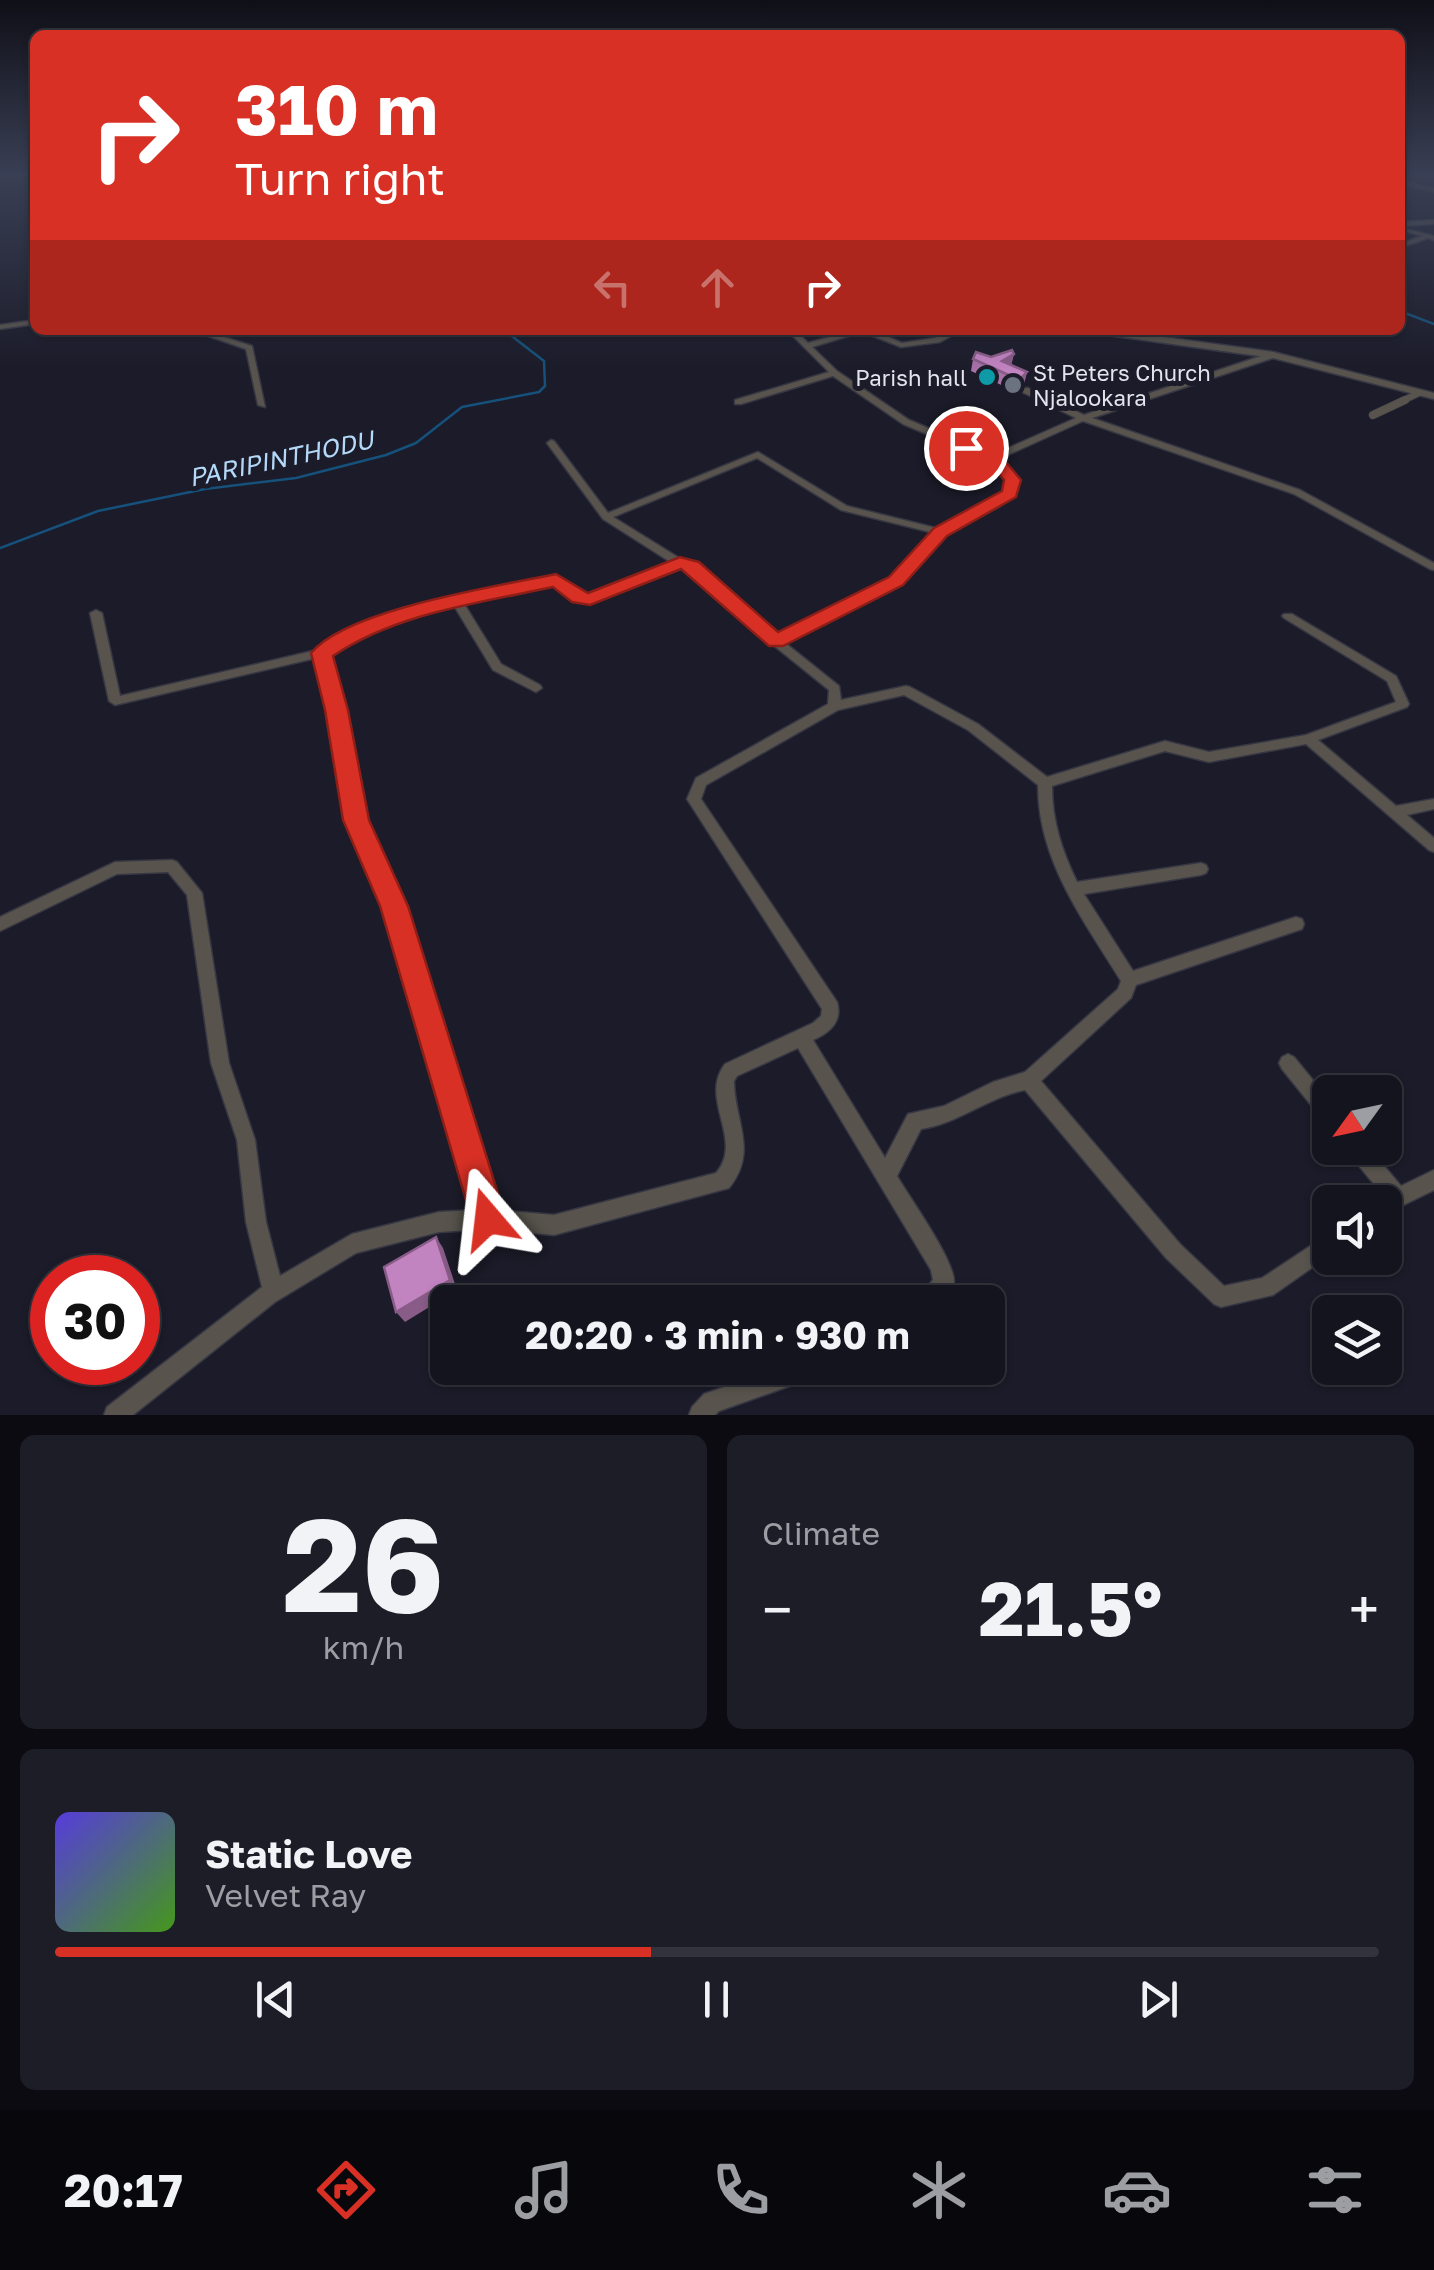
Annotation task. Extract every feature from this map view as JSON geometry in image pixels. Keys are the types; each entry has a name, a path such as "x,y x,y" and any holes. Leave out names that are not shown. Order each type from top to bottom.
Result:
{"street":[{"path":"0,327 30,323"},
{"path":"215,335 249,348 262,404"},
{"path":"776,641 896,581 940,532 1010,493 1013,480 996,460 906,422 834,372 797,335"},
{"path":"809,345 844,335"},
{"path":"877,335 901,345 948,335"},
{"path":"1129,335 1274,355 1434,396"},
{"path":"996,460 1083,418 1274,355"},
{"path":"738,402 834,372"},
{"path":"1025,390 1083,418 1297,492 1434,567"},
{"path":"1373,415 1419,392"},
{"path":"551,442 606,517 680,563 692,566 835,689 838,699 834,706"},
{"path":"606,517 758,455 844,508 940,532"},
{"path":"96,613 115,701 321,653 354,632 457,601 556,580 579,597 590,599 680,563"},
{"path":"457,601 497,668 536,688"},
{"path":"1045,783 1166,746 1209,757 1308,739 1403,704 1392,679 1288,616"},
{"path":"321,653 337,710 356,820 394,906 488,1219"},
{"path":"115,1415 274,1292 352,1244 439,1222 488,1219 554,1226 722,1181 733,1172 737,1156 725,1078 731,1070 802,1037 828,1020 827,998 696,805 694,793 706,778 834,706 906,690 974,727 1045,783"},
{"path":"1308,739 1434,846"},
{"path":"886,1177 914,1122 932,1120 1011,1082 1029,1080 1125,994 1128,980 1075,889 1043,805 1045,783"},
{"path":"1397,811 1434,804"},
{"path":"0,924 114,868 172,866 194,894 220,1063 246,1140 256,1222 274,1292"},
{"path":"1075,889 1201,869"},
{"path":"1128,980 1296,924"},
{"path":"802,1037 940,1266 942,1285"},
{"path":"1288,1064 1312,1093"},
{"path":"1029,1080 1173,1251 1221,1297 1266,1288 1312,1256"},
{"path":"1402,1195 1434,1180"},
{"path":"700,1415 712,1402 761,1385"}],"building":[{"path":"1012,350 1014,354 1002,361 1027,372 1021,378 973,359 976,352 991,357"},
{"path":"436,1237 450,1280 430,1285 430,1292 396,1312 384,1267"}],"waterway":[{"name":"PARIPINTHODU","path":"1405,313 1434,324"},
{"name":"PARIPINTHODU","path":"0,548 98,511 205,489 296,478 386,455 416,443 462,407 539,392 545,386 544,361 510,335"}],"place":[{"name":"Parish hall","path":"987,377"},
{"name":"St Peters Church Njalookara","path":"1013,385"}],"route":[{"path":"488,1219 394,906 356,820 337,710 321,653 354,632 436,606 556,580 579,597 590,599 680,563 692,566 776,641 896,581 916,564 940,532 997,504 1010,493 1013,480 1006,470 996,460 966,448"}]}
